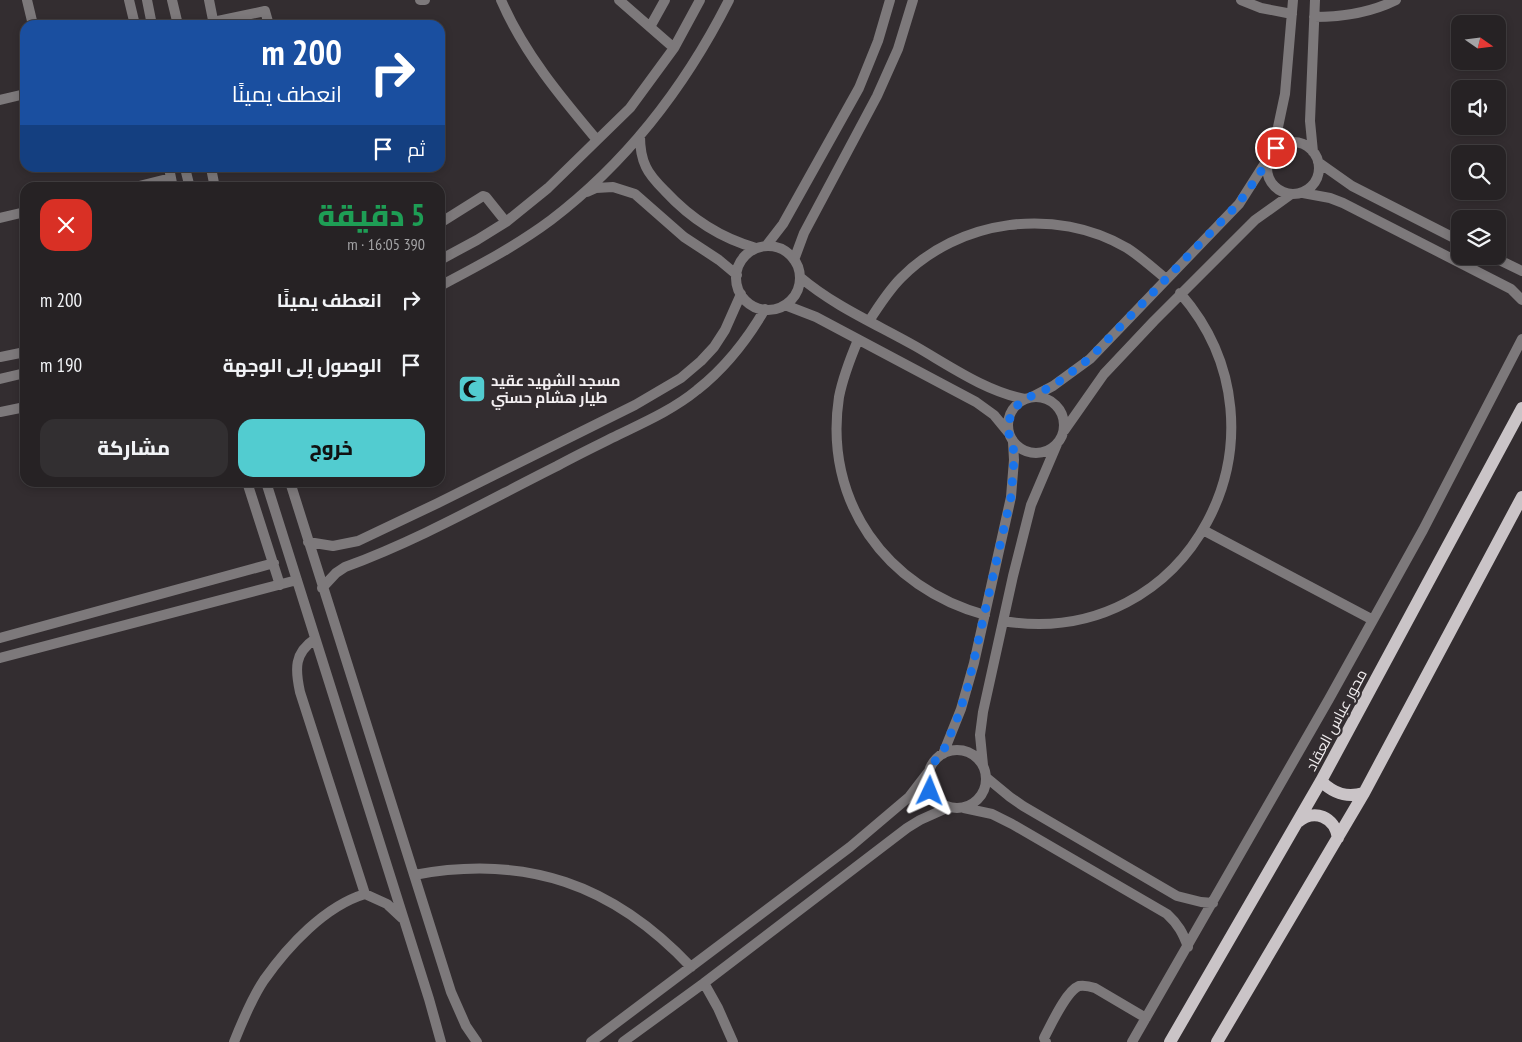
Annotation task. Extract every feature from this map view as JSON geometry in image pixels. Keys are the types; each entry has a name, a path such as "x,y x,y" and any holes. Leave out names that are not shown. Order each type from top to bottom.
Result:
{"main road":[{"name":"محور عباس العقاد","path":"1170,1042 1321,781 1522,408"},
{"path":"1217,1042 1364,794 1522,497"},
{"path":"1321,781 1327,788 1342,795 1364,794"},
{"path":"1297,823 1307,816 1326,818 1334,826 1338,838"}],"street":[{"path":"27,0 32,20"},
{"path":"129,0 134,20"},
{"path":"147,0 151,20"},
{"path":"172,0 177,20"},
{"path":"209,0 213,20"},
{"path":"420,0 425,0"},
{"path":"501,0 509,18 548,80 597,140"},
{"path":"619,0 674,48"},
{"path":"650,27 665,0"},
{"path":"445,257 506,222 548,188 630,108 674,48 700,0"},
{"path":"445,283 490,260 550,220 608,170 640,136 686,76 718,23 729,0"},
{"path":"800,277 796,293 785,304 779,308 765,309 751,305 741,294 738,288 737,274 745,256 761,247 784,224 859,88 878,41 890,0"},
{"path":"794,260 804,233 877,96 898,49 912,0"},
{"path":"1241,0 1261,8 1292,14"},
{"path":"1290,195 1278,190 1269,180 1267,173 1269,157 1285,94 1293,0"},
{"path":"1313,152 1310,122 1315,0"},
{"path":"1314,17 1345,15 1366,11 1396,0"},
{"path":"227,20 265,11 268,20"},
{"path":"0,100 20,95"},
{"path":"640,136 642,157 651,176 670,197 709,229 740,244 783,250 794,260 800,277 826,298 984,385 1004,394 1028,398 1041,397 1050,400 1057,405 1062,413 1064,430"},
{"path":"1008,432 1009,416 1013,409 1028,398 1059,382 1090,358 1238,204 1269,157 1276,148 1283,144 1292,142 1307,146 1313,152 1318,162 1319,170 1314,183 1303,193"},
{"path":"1318,162 1352,186 1451,236"},
{"path":"155,182 171,178"},
{"path":"580,196 604,187 622,188 635,194 684,237 737,274"},
{"path":"964,808 978,800 983,794 986,778 981,750 981,723 1031,505 1057,444 1064,430 1104,374 1180,294 1255,220 1290,195 1303,193 1330,198 1373,217 1511,289 1522,300"},
{"path":"445,219 483,196 486,197 506,222"},
{"path":"0,218 20,213"},
{"path":"869,321 901,278 921,260 960,238 982,230 1006,225 1056,224 1104,237 1126,248 1147,262 1166,279"},
{"path":"1506,263 1522,271"},
{"path":"308,542 333,546 358,541 438,504 660,391 681,378 701,361 714,346 725,330 741,294"},
{"path":"1003,621 1038,624 1058,623 1090,616 1115,607 1136,597 1159,580 1185,555 1203,530 1218,501 1229,462 1232,422 1231,402 1214,343 1196,313 1180,294"},
{"path":"590,1042 850,847 909,798 932,764 942,754 959,714 968,686 1011,497 1014,460 1013,442 1008,432 994,415 981,405 816,317 785,304"},
{"path":"322,588 336,573 345,567 410,541 679,403 697,390 726,363 743,343 765,309"},
{"path":"1132,1042 1188,947 1423,530 1522,339"},
{"path":"858,340 850,358 842,386 837,415 837,434 842,474 858,516 882,553 915,583 954,605 985,615"},
{"path":"0,357 20,353"},
{"path":"0,379 20,374"},
{"path":"0,412 20,408"},
{"path":"1013,442 1024,451 1031,453 1046,452 1057,444"},
{"path":"249,487 280,585"},
{"path":"268,487 436,1020 441,1042"},
{"path":"292,487 451,992 466,1026 477,1042"},
{"path":"1203,530 1373,620"},
{"path":"0,638 274,563"},
{"path":"0,658 297,580"},
{"path":"315,639 304,647 298,661 297,677 300,692 365,894"},
{"path":"942,754 960,750 970,753 983,765"},
{"path":"929,771 929,784 933,796 938,801 949,807 992,814 1167,914 1180,929 1188,947"},
{"path":"986,778 1010,798 1177,896 1195,901 1213,902"},
{"path":"623,1042 704,984 907,828 949,807"},
{"path":"414,875 453,869 484,868 536,874 566,882 621,908 647,925 691,967"},
{"path":"234,1042 264,981 289,950 320,919 352,898 365,894 387,904 404,920"},
{"path":"704,984 734,1042"},
{"path":"1046,1042 1044,1038 1056,1016 1071,991 1078,986 1086,985 1094,988 1146,1018"}],"place":[{"name":"مسجد الشهيد عقيد طيار هشام حسني","path":"472,389"}],"route":[{"path":"930,791 929,771 932,764 942,754 957,719 968,686 1011,497 1014,479 1014,460 1013,442 1008,432 1009,416 1018,403 1053,386 1090,358 1238,204 1259,175 1270,154 1276,148"}]}
